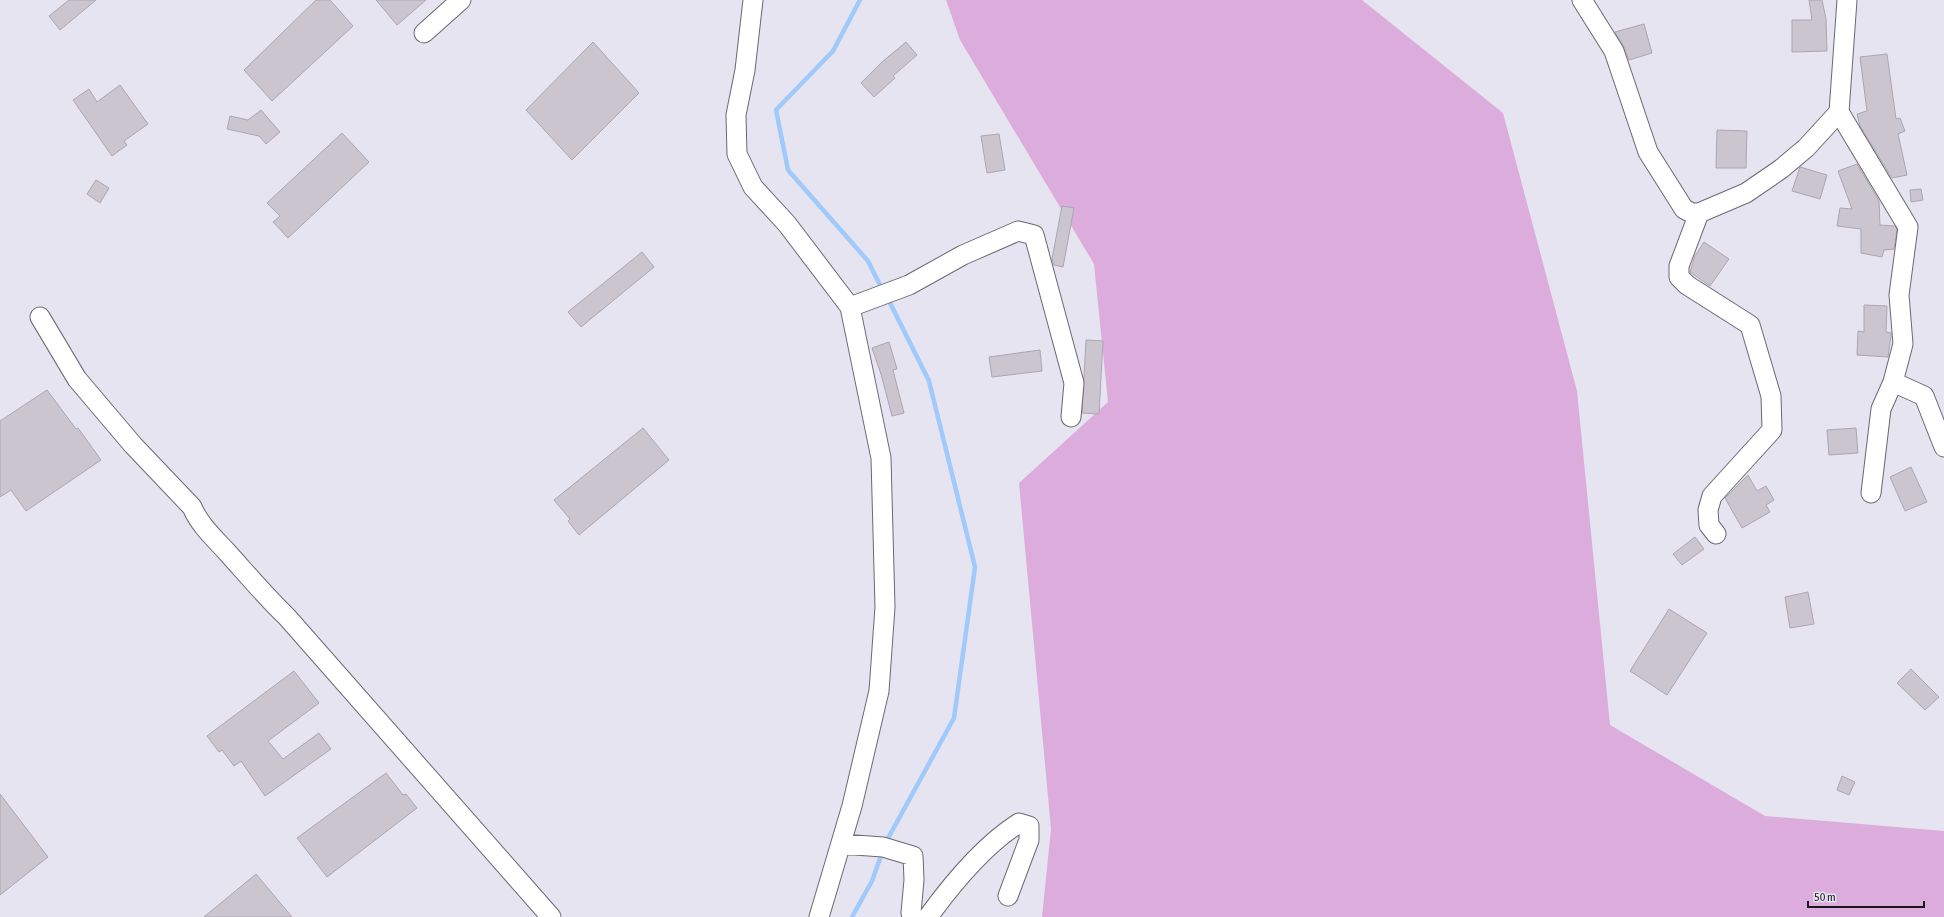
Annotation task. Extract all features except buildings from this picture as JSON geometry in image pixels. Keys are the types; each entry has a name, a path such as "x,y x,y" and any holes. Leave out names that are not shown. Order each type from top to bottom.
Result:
{"street":[{"path":"424,33 461,0"},
{"path":"753,0 745,70 736,115 737,154 753,187 787,224 850,307 880,458 885,607 879,691 852,806 819,917"},
{"path":"1582,0 1614,51 1648,152 1684,209 1692,213 1699,213 1746,193 1806,148 1839,112"},
{"path":"1847,0 1839,112 1908,227 1899,295 1903,344 1892,382 1881,409 1871,493"},
{"path":"1699,213 1679,266 1679,277 1687,285 1750,325 1771,396 1772,430 1712,496 1708,510 1708,525 1716,534"},
{"path":"850,307 909,285 963,256 1018,231 1034,235 1074,383 1071,417"},
{"path":"40,317 77,379 133,445 192,507 196,517 215,540 268,600 288,617 550,917"},
{"path":"1892,382 1924,396 1944,447"},
{"path":"928,917 951,886 1008,830 1019,823 1029,826 1029,840 1008,896"},
{"path":"841,844 883,847 913,856 913,917"}],"shaded area":[{"path":"946,0 1362,0 1503,113 1577,391 1610,725 1765,816 1944,831 1944,917 1042,917 1051,829 1019,483 1108,402 1094,264 960,40"}],"waterway":[{"path":"860,0 833,51 776,110 788,170 868,261 881,287"},
{"path":"886,842 954,718 975,567 929,381 890,303"},
{"path":"852,917 872,881 882,853"}]}
